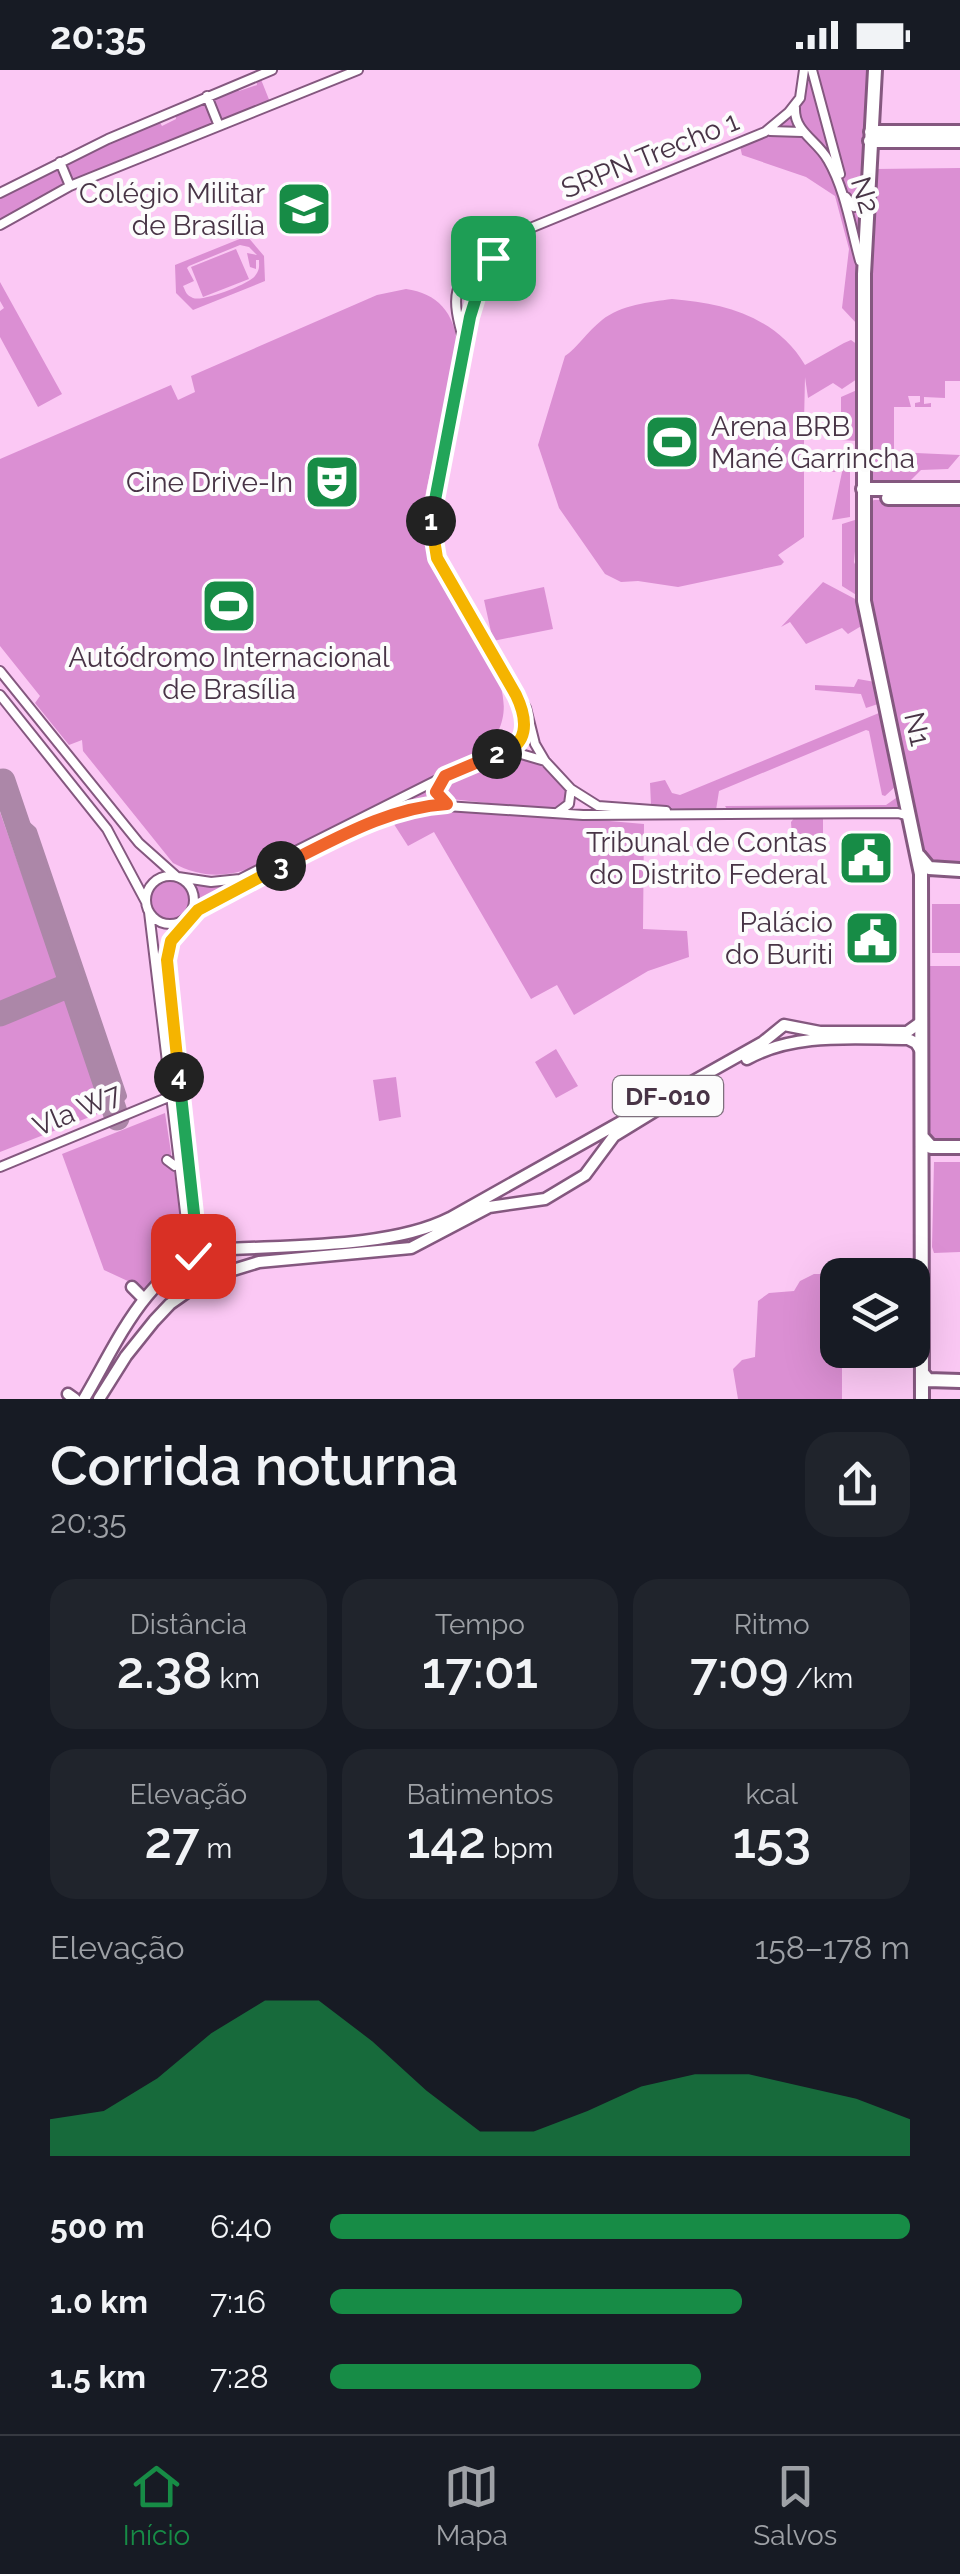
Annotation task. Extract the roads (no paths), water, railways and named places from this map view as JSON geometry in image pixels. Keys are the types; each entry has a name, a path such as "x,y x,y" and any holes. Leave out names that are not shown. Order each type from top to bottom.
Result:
{"highway":[{"name":"N1","path":"874,70 864,274 864,601 922,884 922,1398"},
{"path":"870,136 960,132"},
{"path":"870,136 960,141"},
{"path":"863,493 960,488"},
{"path":"889,493 960,498"},
{"path":"917,853 929,868 960,873"},
{"path":"922,884 929,878 960,873"},
{"path":"922,1137 928,1146 960,1151"},
{"path":"922,1161 930,1154 960,1151"},
{"path":"922,1373 928,1380 960,1385"},
{"path":"922,1398 930,1390 960,1385"}],"main road":[{"path":"0,192 272,70"},
{"path":"0,225 70,186 358,70"},
{"path":"804,70 796,121 805,134 819,134 825,122 812,70"},
{"path":"207,96 219,126"},
{"path":"798,101 810,96 820,106"},
{"name":"SRPN Trecho 1","path":"545,762 535,744 529,716 437,558 432,541 432,502 470,317 482,278 500,250 523,231 765,132 798,101"},
{"name":"N2","path":"825,122 847,200 854,207 867,197"},
{"name":"SRPN Trecho 1","path":"765,132 805,134"},
{"name":"N2","path":"805,134 825,154 835,172 864,274"},
{"path":"60,162 70,186"},
{"path":"464,344 455,313 455,293 464,272 500,250"},
{"path":"464,272 482,278"},
{"path":"455,313 470,317"},
{"path":"0,671 139,843 192,890 194,912 171,941"},
{"path":"0,695 108,829 134,874 149,912 188,1238 185,1255 171,1273"},
{"name":"SRPN Trecho 1","path":"505,752 521,739 526,726 516,695"},
{"path":"37,741 46,740 48,730"},
{"path":"146,902 147,890 164,876 211,882 254,874 486,756 505,752 545,762 570,790 606,808 700,814"},
{"path":"445,776 436,792 447,804"},
{"path":"553,814 566,808 570,790"},
{"path":"214,1250 202,1244 196,1232 172,1095 167,960 181,922 194,912 363,825 416,808 447,804 553,814 905,813"},
{"path":"161,865 211,882"},
{"path":"134,874 154,934"},
{"path":"149,912 163,924 181,922"},
{"path":"794,1026 820,1032 907,1032 921,1022"},
{"name":"DF-010","path":"84,1399 143,1301 193,1256 233,1248 383,1238 434,1226 763,1042 784,1025 794,1026"},
{"path":"791,1042 798,1033 794,1026"},
{"name":"DF-010","path":"100,1399 154,1320 194,1286 234,1268 268,1260 410,1248 489,1208 538,1201 578,1181 620,1132 754,1055 791,1042 908,1039 921,1052"},
{"name":"Vla W7","path":"0,1167 172,1095"},
{"path":"590,1140 590,1150 602,1150"},
{"path":"166,1160 174,1166 181,1163"},
{"path":"507,1186 517,1194 510,1203"},
{"path":"382,1252 387,1246 383,1238"},
{"path":"313,1258 319,1243"},
{"path":"233,1248 243,1256 234,1268"},
{"path":"132,1287 143,1301 142,1318 154,1320"},
{"path":"101,1371 108,1369 112,1379"}],"place":[{"name":"Colégio Militar de Brasília","path":"304,209"},
{"name":"Arena BRB Mané Garrincha","path":"672,442"},
{"name":"Cine Drive-In","path":"332,482"},
{"name":"Autódromo Internacional de Brasília","path":"229,606"},
{"name":"Tribunal de Contas do Distrito Federal","path":"866,858"},
{"name":"Palácio do Buriti","path":"872,938"}]}
